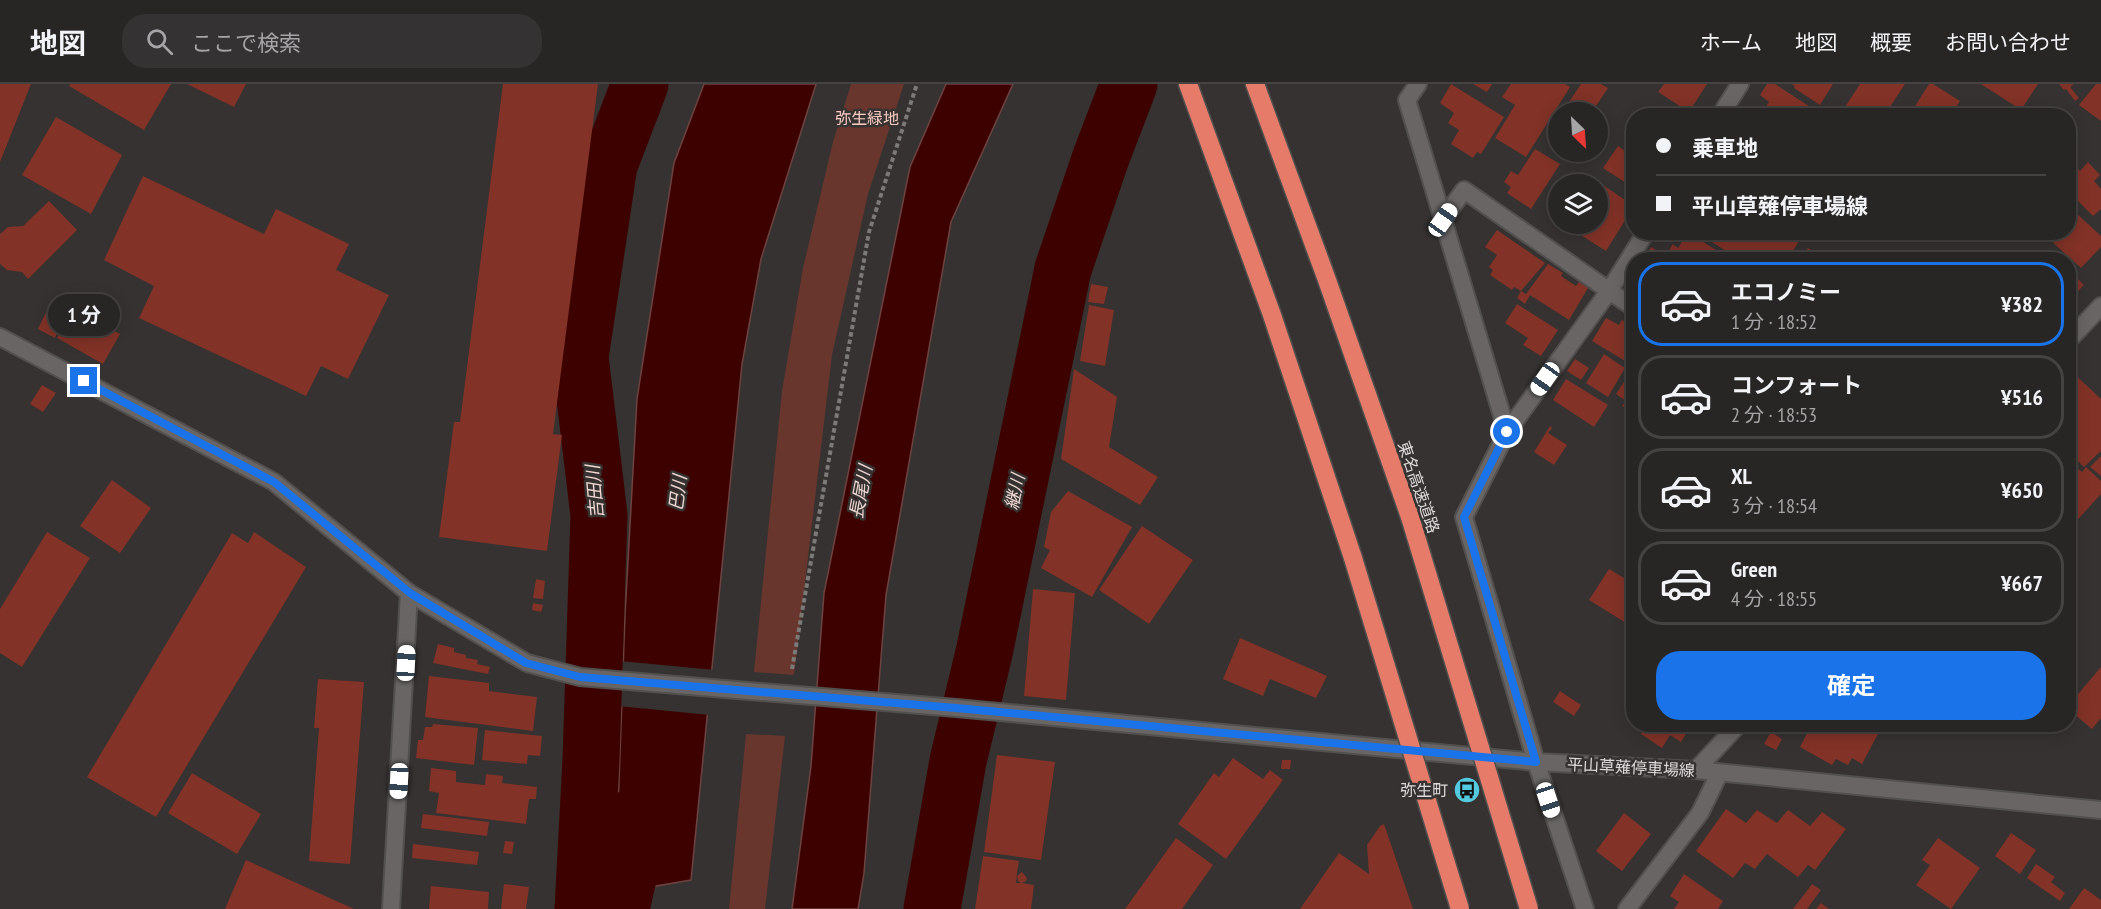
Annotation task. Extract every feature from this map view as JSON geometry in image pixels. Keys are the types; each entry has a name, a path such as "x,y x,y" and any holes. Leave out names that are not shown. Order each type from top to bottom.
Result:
{"highway":[{"name":"東名高速道路","path":"1255,84 1410,517 1529,909"},
{"path":"1189,86 1272,315 1353,558 1460,909"}],"main road":[{"path":"1418,84 1404,92 1507,432"},
{"path":"1725,108 1740,84"},
{"path":"1443,220 1464,190 1626,303"},
{"path":"1585,909 1536,762 1464,517 1507,432 1626,264"},
{"path":"2076,334 2098,314"},
{"name":"平山草薙停車場線","path":"0,337 274,482 410,593 526,663 580,677 956,708 1536,762 1696,770 2101,810"},
{"path":"391,909 410,593"},
{"path":"1696,770 1732,732"},
{"path":"1627,909 1700,813 1719,774"}],"path":[{"path":"795,694 869,232 917,84"}],"green space":[{"name":"弥生緑地","path":"851,84 904,84 868,194 832,355 794,675 754,672 782,391 803,268 833,142"},
{"path":"746,734 785,736 765,909 729,909"}],"water":[{"path":"704,84 816,84 761,259 742,364 691,880 615,893 625,615 637,399 674,163"},
{"name":"長尾川","path":"946,84 1013,84 951,222 886,595 864,873 858,909 792,909 811,766 824,593 910,167"}],"pier":[{"path":"620,661 715,670 710,715 618,706"}],"building":[{"path":"0,84 31,84 0,162"},
{"path":"70,84 171,84 144,130 69,86"},
{"path":"187,84 246,84 234,107"},
{"path":"503,84 598,84 553,434 562,435 547,551 439,537 454,422 460,422"},
{"path":"1451,84 1504,117 1481,154 1477,152 1473,158 1451,144 1459,130 1448,123 1454,113 1440,103"},
{"path":"1473,84 1492,84 1487,92"},
{"path":"1511,84 1565,84 1570,87 1561,102 1548,102 1548,122 1526,157 1495,138 1515,105 1502,97"},
{"path":"1581,84 1601,84 1608,88 1599,102 1569,102"},
{"path":"1664,84 1707,84 1692,108 1683,108 1658,92"},
{"path":"1767,84 1775,84 1812,108 1765,108 1769,102 1760,95"},
{"path":"1791,84 1833,84 1820,105"},
{"path":"1860,84 1905,84 1889,108 1844,108"},
{"path":"1929,84 1933,84 1960,101 1956,108 1914,108"},
{"path":"1981,84 2038,84 2022,108 2018,108"},
{"path":"2059,84 2074,84 2070,87 2079,98 2075,101"},
{"path":"2096,84 2101,84 2101,121 2079,105"},
{"path":"56,117 122,155 91,214 22,175"},
{"path":"1618,146 1626,152 1626,183 1603,168"},
{"path":"1535,149 1548,157 1548,162 1560,164 1554,174 1548,174 1548,183 1531,209 1507,193 1511,187 1504,182 1511,171 1518,175"},
{"path":"2088,162 2100,175 2094,181 2101,189 2101,209 2093,216 2076,199 2076,167 2080,171"},
{"path":"143,176 264,234 276,209 349,244 336,270 389,295 348,379 321,366 306,396 139,318 154,286 104,260"},
{"path":"1608,188 1626,201 1626,219 1606,251 1579,234 1608,234"},
{"path":"49,201 77,230 28,279 22,272 7,270 0,264 0,234 8,227 23,226"},
{"path":"2076,213 2101,236 2101,247 2081,268 2076,263 2076,252 2063,252 2050,240 2076,240"},
{"path":"1497,230 1545,263 1521,291 1514,287 1512,290 1490,275 1493,270 1489,267 1497,255 1485,247"},
{"path":"1683,240 1700,240 1719,252 1668,252 1673,244 1678,248"},
{"path":"1713,240 1800,240 1792,252 1728,252 1712,242"},
{"path":"1651,247 1659,252 1648,252"},
{"path":"1548,264 1563,273 1561,276 1576,286 1579,282 1588,288 1569,320 1530,295 1525,304 1517,298 1521,291 1526,294"},
{"path":"2076,277 2084,285 2076,293"},
{"path":"1091,284 1108,287 1104,304 1088,302"},
{"path":"51,302 68,311 55,338 38,329"},
{"path":"1517,304 1558,330 1541,356 1523,345 1528,338 1505,323"},
{"path":"1089,305 1114,310 1105,366 1080,361"},
{"path":"73,308 120,334 103,364 57,338"},
{"path":"1606,318 1619,325 1622,320 1626,322 1626,362 1592,341"},
{"path":"1604,354 1625,368 1608,397 1586,383"},
{"path":"1575,359 1589,368 1581,380 1567,371"},
{"path":"1074,369 1117,397 1109,447 1158,477 1140,505 1061,459"},
{"path":"2076,376 2101,399 2101,451 2084,467 2076,460"},
{"path":"1566,379 1608,405 1594,427 1553,400"},
{"path":"1626,379 1626,401 1616,394"},
{"path":"42,385 56,393 43,412 30,404"},
{"path":"1550,426 1552,428 1548,433 1567,445 1554,465 1534,452"},
{"path":"2101,456 2101,476 2090,467"},
{"path":"2076,467 2082,472 2086,467 2101,481 2101,494 2076,522"},
{"path":"112,480 151,508 120,553 80,526"},
{"path":"1068,491 1132,527 1092,597 1041,568 1050,550 1044,547 1051,512"},
{"path":"1142,526 1193,560 1149,624 1099,590"},
{"path":"47,532 90,558 22,667 0,653 0,609"},
{"path":"254,532 306,567 156,817 87,777 232,533 248,543"},
{"path":"1609,569 1626,579 1626,623 1589,600"},
{"path":"536,579 545,581 543,599 533,598"},
{"path":"1033,589 1075,593 1066,700 1024,696"},
{"path":"533,603 543,605 541,612 532,610"},
{"path":"1240,638 1327,676 1316,698 1270,679 1263,696 1223,679"},
{"path":"438,644 454,648 454,652 466,655 466,658 478,660 477,664 490,667 488,674 433,663"},
{"path":"2101,667 2101,718 2092,729 2076,716 2076,697"},
{"path":"429,676 489,683 489,691 537,697 533,731 425,717"},
{"path":"318,679 364,682 350,864 309,861 319,728 314,728"},
{"path":"1560,691 1581,705 1574,716 1553,702"},
{"path":"433,724 478,728 474,765 416,758 418,740 423,740 425,727 432,727"},
{"path":"485,730 542,736 540,756 528,755 527,764 482,760"},
{"path":"1642,732 1687,732 1681,742 1670,735 1662,748 1641,734"},
{"path":"1771,732 1782,739 1776,750 1764,744"},
{"path":"1808,732 1879,732 1862,764 1852,758 1848,765 1836,759 1832,765 1800,747"},
{"path":"997,755 1055,762 1041,860 984,852"},
{"path":"1233,758 1263,779 1270,770 1283,780 1226,859 1178,824 1214,773 1219,777"},
{"path":"1282,760 1291,760 1290,769 1281,769"},
{"path":"431,768 456,771 456,782 485,785 486,774 503,776 502,783 537,787 536,799 529,799 526,824 436,813 439,793 429,791"},
{"path":"192,773 261,814 237,854 168,813"},
{"path":"1726,809 1746,823 1757,810 1777,823 1788,810 1810,826 1822,812 1846,829 1815,870 1808,865 1798,877 1767,854 1755,869 1745,863 1733,878 1696,851"},
{"path":"1624,813 1651,834 1622,871 1596,851"},
{"path":"423,814 489,822 487,836 421,828"},
{"path":"1384,824 1413,909 1300,909 1339,853 1369,874 1367,845 1380,826"},
{"path":"2011,833 2036,850 2020,874 1995,856"},
{"path":"1176,838 1213,865 1182,909 1125,909"},
{"path":"1938,838 1980,868 1951,909 1916,885 1930,865 1922,860"},
{"path":"505,841 514,842 512,854 503,853"},
{"path":"413,844 479,852 477,865 412,858"},
{"path":"983,856 1019,861 1016,883 1021,883 1017,876 1022,872 1027,878 1022,883 1034,885 1031,909 975,909"},
{"path":"246,860 354,909 225,909"},
{"path":"2036,864 2055,877 2051,882 2065,893 2060,901 2027,878"},
{"path":"1684,874 1723,901 1718,909 1674,909 1679,902 1670,896"},
{"path":"504,884 529,887 526,909 501,909"},
{"path":"1812,884 1821,890 1807,909 1793,909"},
{"path":"431,886 489,892 488,909 429,909"},
{"path":"2084,888 2101,900 2101,909 2069,909"},
{"path":"1821,903 1829,909 1816,909"}],"waterway":[{"name":"吉田川","path":"583,909 591,760 599,515 580,357 609,165 640,84"},
{"name":"継川","path":"932,909 958,761 984,653 1063,269 1101,157 1129,84"},
{"name":"巴川","path":"621,909 634,851 638,813"}],"place":[{"name":"弥生町","path":"1467,790"}],"route":[{"path":"84,381 274,482 410,593 526,663 580,677 956,708 1536,762 1464,517 1507,432"}]}
